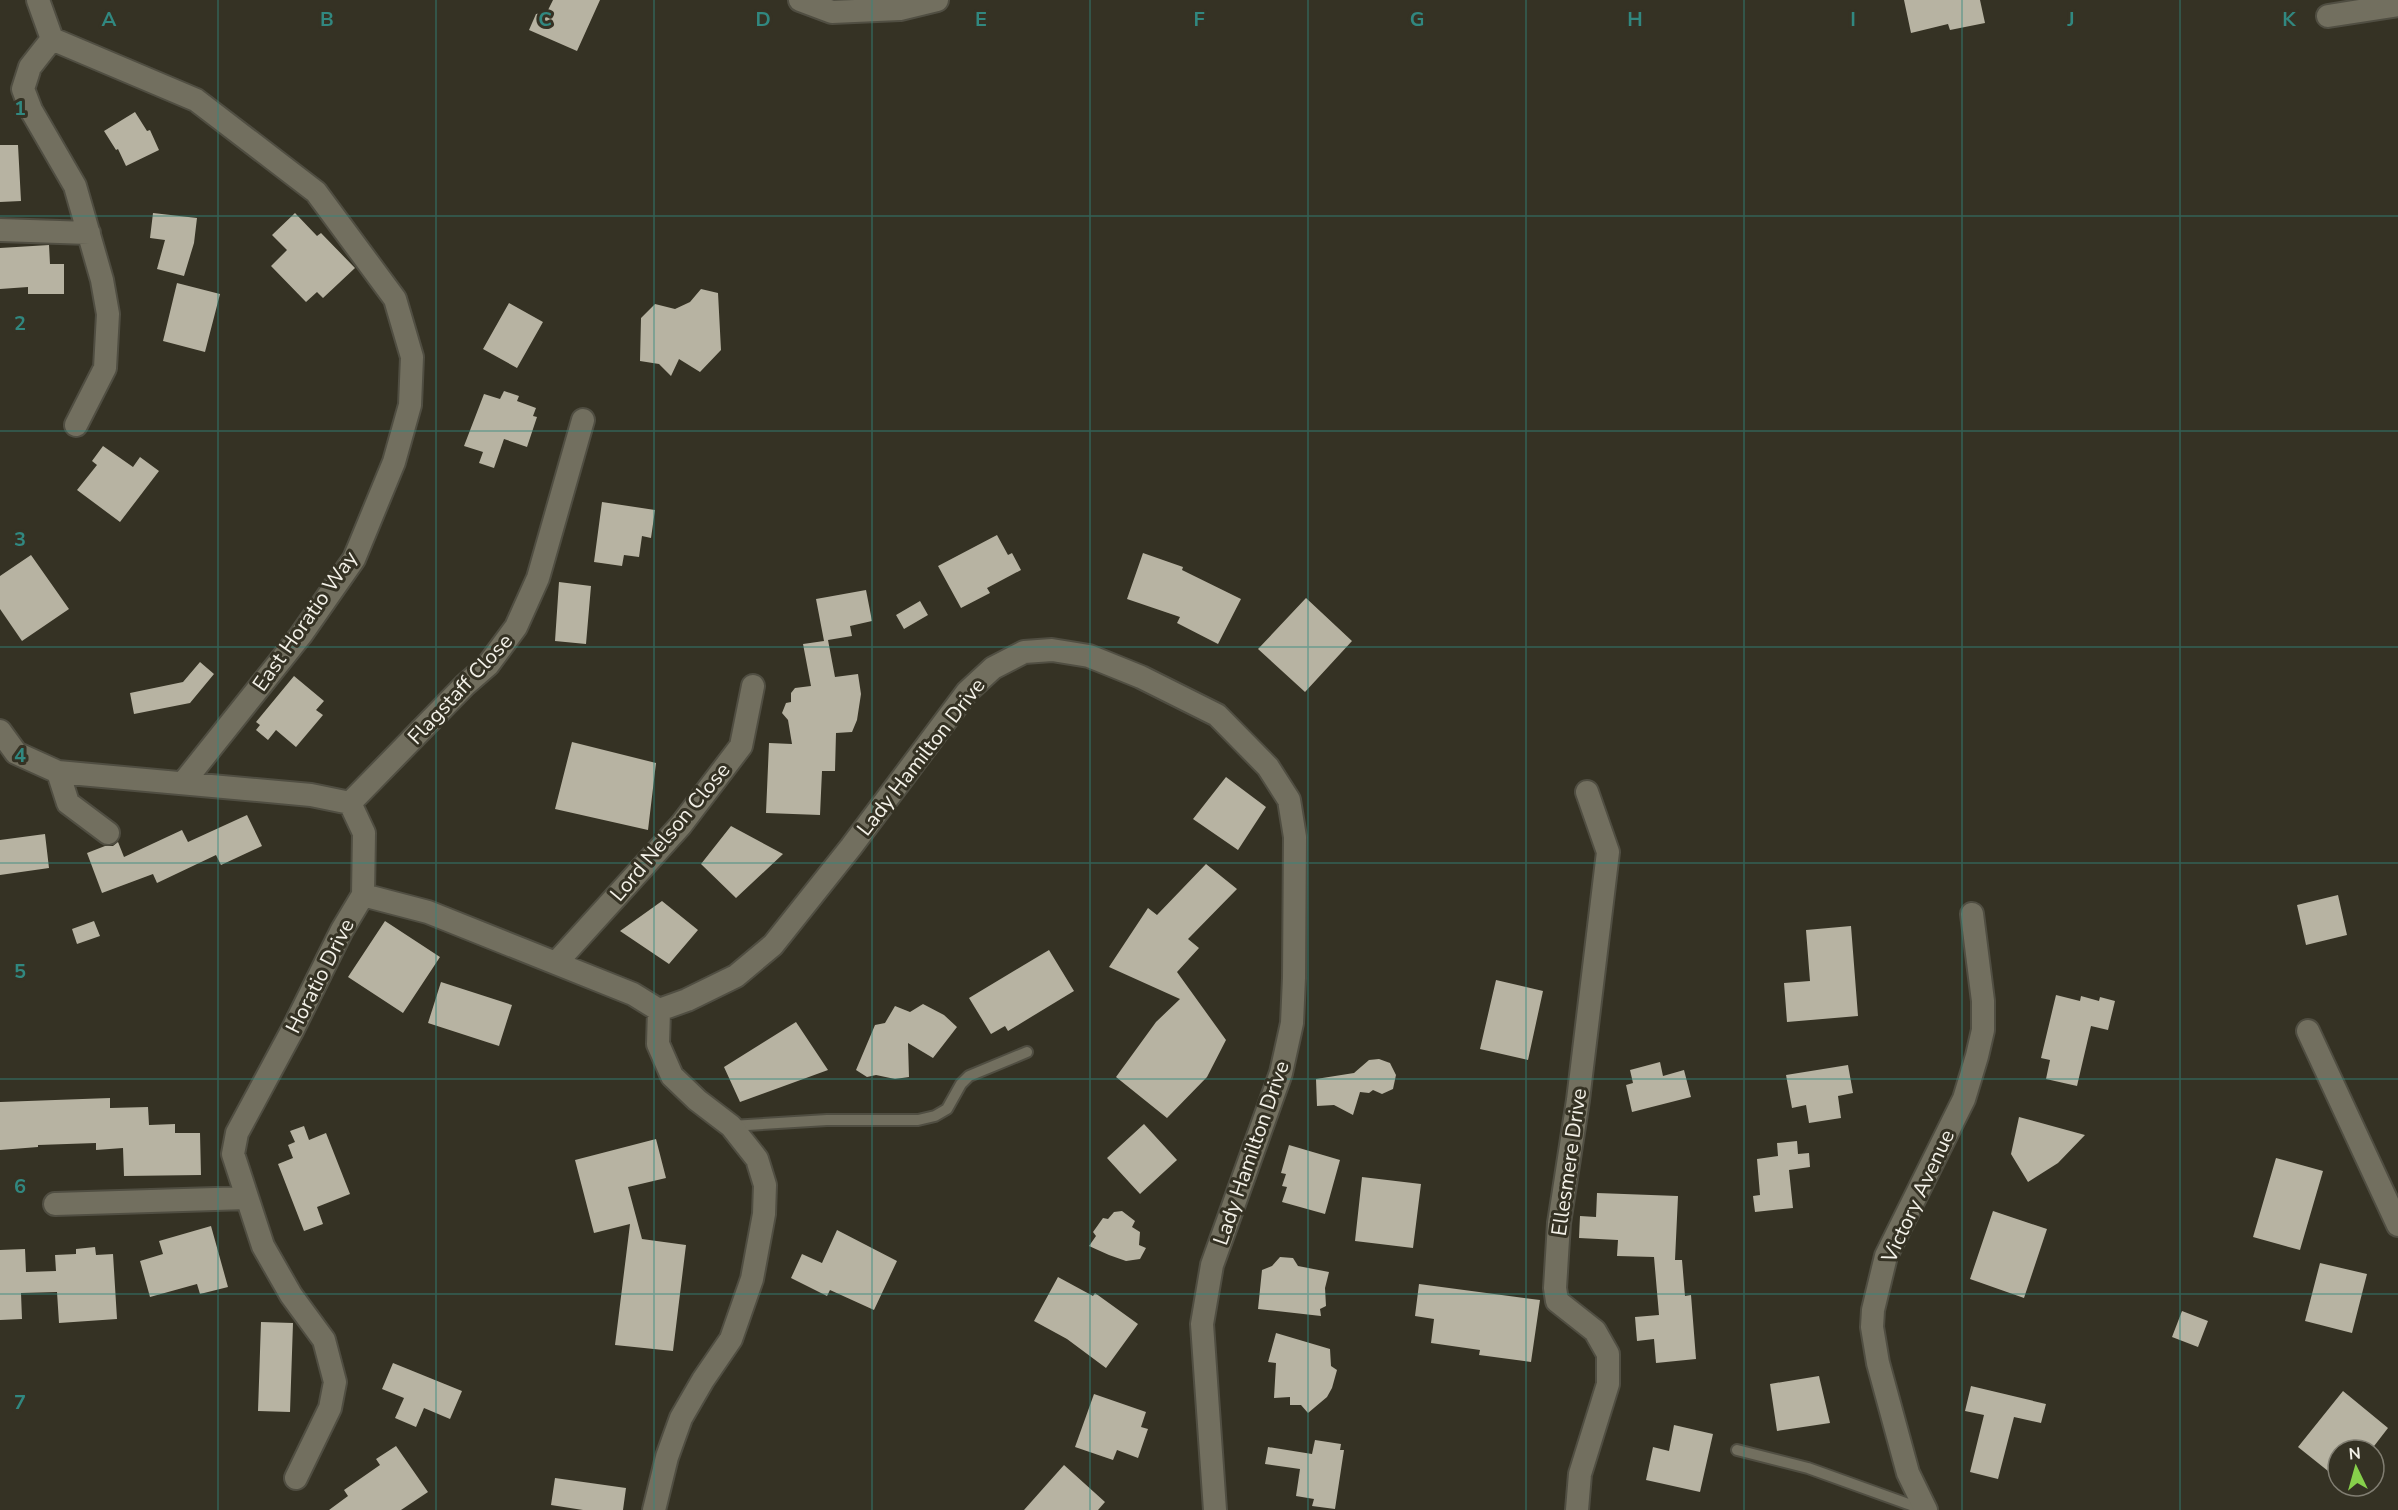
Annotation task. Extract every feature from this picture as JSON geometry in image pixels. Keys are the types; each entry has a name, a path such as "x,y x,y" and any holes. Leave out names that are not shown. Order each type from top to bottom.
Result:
{"street":[{"path":"39,0 52,39 30,67 23,88 31,110 75,186 102,280 108,314 105,368 76,425"},
{"path":"800,0 832,12 900,9 937,0"},
{"path":"2328,16 2398,5"},
{"name":"East Horatio Way","path":"52,39 196,100 316,192 395,299 412,357 410,405 394,462 354,558 301,635 183,783"},
{"path":"0,230 89,233"},
{"name":"Flagstaff Close","path":"350,803 465,685 488,665 516,627 538,578 583,420"},
{"name":"Lady Hamilton Drive","path":"658,1010 687,1000 736,976 773,945 851,847 967,692 993,668 1024,652 1052,650 1089,656 1141,677 1217,715 1268,767 1289,800 1295,837 1292,1023 1281,1073 1212,1265 1202,1324 1215,1510"},
{"name":"Lord Nelson Close","path":"555,963 681,825 741,746 753,686"},
{"path":"0,732 16,753 58,772 311,795 350,803"},
{"path":"58,772 68,803 108,833"},
{"name":"Ellesmere Drive","path":"1577,1510 1580,1474 1608,1384 1608,1354 1595,1331 1557,1301 1555,1288 1559,1223 1578,1100 1608,852 1587,792"},
{"name":"Horatio Drive","path":"296,1478 330,1408 335,1382 324,1340 291,1296 263,1246 233,1154 237,1133 293,1029 342,930 363,895 364,833 350,803"},
{"path":"363,895 428,912 633,994 658,1010 658,1044 672,1076 697,1100 731,1126 757,1159 765,1185 764,1214 752,1279 731,1339 681,1418 667,1457 654,1510"},
{"name":"Victory Avenue","path":"1926,1510 1908,1473 1878,1363 1873,1337 1873,1310 1886,1256 1964,1099 1977,1056 1983,1030 1983,1001 1972,914"},
{"path":"2308,1031 2398,1225"},
{"path":"55,1204 247,1197"}],"lane":[{"path":"731,1126 827,1120 918,1119 935,1116 947,1109 961,1084 969,1076 1027,1052"},
{"path":"1737,1450 1808,1468 1926,1510"}],"building":[{"path":"553,0 600,0 577,51 529,30 536,14 547,12"},
{"path":"1904,0 1980,0 1985,23 1950,30 1948,24 1911,33"},
{"path":"135,112 147,131 150,130 159,150 126,166 118,149 116,150 104,131"},
{"path":"0,145 18,145 21,201 0,202"},
{"path":"153,213 197,218 194,243 184,276 157,269 165,240 150,238"},
{"path":"295,213 317,236 321,233 355,268 323,298 317,292 306,302 271,266 287,250 272,235"},
{"path":"49,245 50,264 64,264 64,294 28,294 28,287 0,289 0,248"},
{"path":"177,283 220,294 205,352 163,341"},
{"path":"701,289 718,293 721,350 700,372 679,359 671,376 659,364 640,361 641,318 655,304 675,309 690,302"},
{"path":"509,303 543,322 517,368 483,349"},
{"path":"504,391 519,396 517,401 536,408 533,416 537,417 527,447 504,439 494,468 479,463 483,452 464,446 484,394 500,399"},
{"path":"103,446 133,467 140,457 159,471 120,522 77,490 97,465 92,461"},
{"path":"602,502 655,510 651,538 642,536 639,557 624,555 622,566 594,562"},
{"path":"997,535 1008,555 1012,553 1021,570 987,588 990,593 961,608 938,566"},
{"path":"1143,553 1183,567 1182,570 1241,599 1218,644 1177,623 1180,617 1127,599"},
{"path":"31,555 69,609 22,641 0,609 0,576"},
{"path":"559,582 591,586 586,644 555,641"},
{"path":"866,590 872,621 850,626 852,636 828,640 835,677 858,674 861,694 857,720 852,732 836,733 835,771 822,771 820,815 766,813 769,743 792,744 788,720 782,713 786,703 791,702 791,693 795,688 811,686 803,644 824,641 816,599"},
{"path":"1306,598 1352,641 1305,692 1258,649"},
{"path":"920,601 928,615 904,629 896,615"},
{"path":"200,662 214,674 190,703 134,714 130,693 183,682"},
{"path":"294,676 324,701 316,710 323,715 296,747 276,730 268,740 256,730 260,725 256,722"},
{"path":"572,742 656,763 648,830 555,809"},
{"path":"1226,777 1266,807 1238,850 1193,819"},
{"path":"247,815 262,846 221,865 216,855 157,883 153,874 102,893 87,853 105,846 113,846 118,842 124,857 182,830 188,842"},
{"path":"731,826 783,854 736,898 701,864"},
{"path":"45,834 49,868 0,875 0,840"},
{"path":"1206,864 1237,889 1188,939 1199,948 1177,972 1226,1040 1207,1077 1167,1118 1116,1077 1156,1022 1180,999 1109,967 1148,908 1157,915"},
{"path":"2338,895 2347,935 2306,945 2297,905"},
{"path":"662,901 698,930 669,964 620,931"},
{"path":"94,921 100,936 77,944 72,929"},
{"path":"385,921 440,957 403,1013 348,977"},
{"path":"1851,926 1858,1016 1787,1022 1784,983 1810,981 1806,930"},
{"path":"1049,950 1074,991 1008,1031 1005,1026 991,1034 969,998"},
{"path":"1496,980 1543,991 1528,1060 1480,1049"},
{"path":"441,982 512,1005 499,1046 428,1023"},
{"path":"2056,995 2080,1001 2081,996 2099,1001 2100,997 2115,1001 2108,1030 2091,1026 2077,1086 2046,1079 2050,1060 2041,1058"},
{"path":"923,1004 944,1015 957,1027 933,1058 908,1043 909,1077 895,1079 876,1075 867,1077 856,1070 875,1025 885,1023 895,1006 910,1012"},
{"path":"796,1022 828,1070 740,1102 724,1067"},
{"path":"1379,1059 1390,1063 1396,1075 1393,1089 1382,1094 1373,1090 1369,1093 1360,1092 1353,1115 1334,1105 1317,1106 1316,1079 1354,1073 1369,1060"},
{"path":"1660,1062 1663,1076 1684,1070 1691,1097 1632,1112 1626,1085 1633,1083 1630,1070"},
{"path":"1848,1065 1853,1093 1838,1096 1841,1118 1809,1123 1806,1105 1792,1108 1786,1075"},
{"path":"110,1098 110,1108 148,1107 149,1125 175,1124 175,1133 200,1133 201,1175 124,1176 123,1148 96,1150 96,1143 38,1145 38,1147 0,1150 0,1102"},
{"path":"2019,1117 2085,1135 2058,1163 2028,1182 2011,1154"},
{"path":"1144,1124 1177,1160 1140,1194 1107,1158"},
{"path":"304,1126 309,1140 326,1133 350,1194 317,1207 323,1224 304,1231 278,1164 293,1158 288,1145 295,1142 290,1131"},
{"path":"656,1139 666,1178 628,1187 642,1239 686,1245 673,1351 615,1345 630,1224 594,1233 575,1160"},
{"path":"1797,1141 1798,1154 1809,1153 1810,1167 1789,1170 1793,1208 1755,1212 1753,1196 1760,1195 1757,1159 1778,1156 1777,1143"},
{"path":"1289,1145 1340,1160 1325,1214 1282,1202 1287,1187 1282,1186 1286,1174 1281,1173"},
{"path":"2276,1158 2323,1171 2300,1250 2253,1237"},
{"path":"1362,1177 1421,1184 1413,1248 1355,1241"},
{"path":"1597,1193 1678,1196 1675,1260 1682,1260 1685,1296 1691,1295 1696,1359 1656,1363 1654,1339 1637,1341 1635,1317 1659,1315 1654,1257 1617,1256 1618,1240 1579,1238 1580,1216 1596,1217"},
{"path":"1122,1211 1135,1221 1132,1227 1140,1232 1139,1245 1146,1248 1140,1259 1126,1261 1089,1246 1096,1236 1093,1232 1103,1218 1108,1219 1114,1212"},
{"path":"1993,1211 2047,1229 2024,1298 1970,1279"},
{"path":"211,1226 228,1287 200,1294 197,1284 150,1297 140,1261 163,1254 159,1241"},
{"path":"837,1230 897,1261 874,1310 830,1290 827,1296 791,1278 802,1254 822,1263"},
{"path":"95,1247 96,1255 113,1254 117,1319 59,1323 57,1292 21,1293 22,1319 0,1320 0,1250 25,1249 26,1272 56,1271 55,1255 76,1254 76,1249"},
{"path":"1280,1257 1293,1258 1298,1266 1329,1272 1325,1288 1326,1306 1320,1309 1321,1316 1258,1309 1262,1270 1272,1266"},
{"path":"2320,1263 2367,1274 2352,1333 2305,1321"},
{"path":"1058,1277 1093,1296 1095,1293 1138,1324 1106,1368 1067,1339 1034,1321"},
{"path":"1419,1284 1540,1300 1531,1362 1479,1355 1480,1350 1431,1343 1434,1319 1415,1316"},
{"path":"2182,1311 2208,1321 2198,1347 2172,1337"},
{"path":"261,1322 293,1323 290,1412 258,1411"},
{"path":"1276,1333 1330,1349 1331,1366 1337,1370 1332,1388 1327,1397 1308,1413 1301,1405 1290,1405 1290,1397 1274,1398 1276,1363 1268,1362"},
{"path":"393,1363 462,1391 450,1419 424,1408 416,1427 395,1418 404,1398 382,1389"},
{"path":"1819,1376 1830,1423 1777,1431 1770,1384"},
{"path":"1971,1386 2046,1404 2041,1423 2014,1417 1998,1479 1970,1472 1984,1415 1965,1411"},
{"path":"2343,1391 2388,1428 2380,1438 2326,1438 2326,1469 2298,1447"},
{"path":"1094,1394 1146,1412 1141,1427 1148,1429 1138,1458 1117,1450 1113,1460 1075,1447"},
{"path":"1674,1425 1713,1434 1700,1492 1646,1480 1653,1447 1669,1451"},
{"path":"1315,1440 1341,1444 1340,1450 1344,1450 1335,1509 1312,1506 1314,1499 1296,1496 1300,1469 1265,1464 1268,1447 1312,1454"},
{"path":"396,1446 428,1492 401,1510 329,1510 348,1496 344,1490 380,1465 376,1459"},
{"path":"1064,1465 1105,1502 1098,1510 1024,1510"},
{"path":"555,1478 626,1488 623,1510 583,1510 551,1505"}]}
